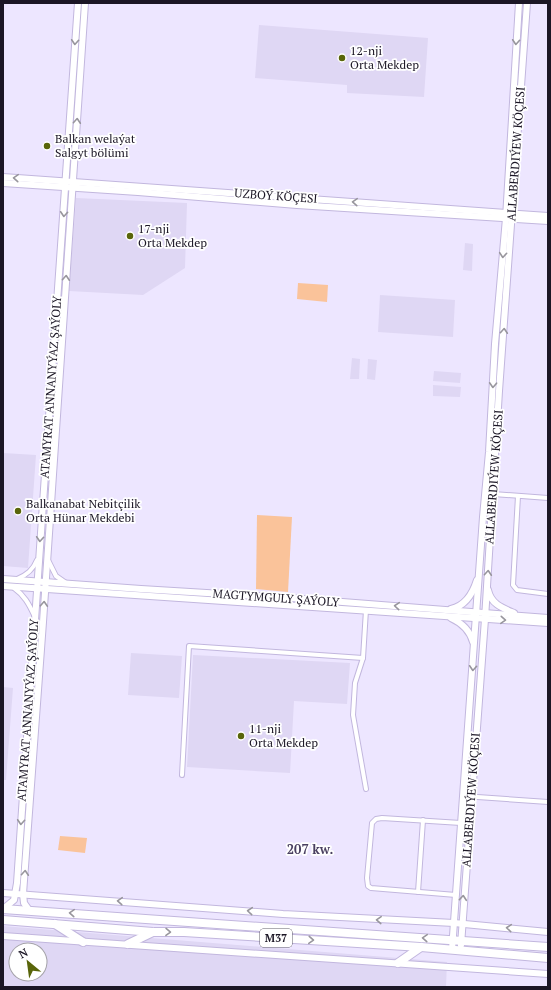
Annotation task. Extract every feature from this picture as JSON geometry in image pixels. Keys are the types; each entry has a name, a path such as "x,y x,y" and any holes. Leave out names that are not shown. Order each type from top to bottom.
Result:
{"highway":[{"name":"M37","path":"3,909 548,947"},
{"name":"M37","path":"3,920 154,932 230,935 421,947 548,958"},
{"path":"54,924 83,942"},
{"path":"128,944 154,932"},
{"path":"398,963 421,947"}],"street":[{"name":"ATAMYRAT ANNANYÝAZ ŞAÝOLY","path":"16,894 34,615 78,3"},
{"name":"ATAMYRAT ANNANYÝAZ ŞAÝOLY","path":"29,910 24,903 23,894 48,556 85,3"},
{"name":"ALLABERDIÝEW KÖÇESI","path":"456,950 461,924 487,587 509,215 519,3"},
{"name":"ALLABERDIÝEW KÖÇESI","path":"457,940 454,923 489,452 495,344 509,215 527,3"},
{"name":"UZBOÝ KÖÇESI","path":"3,177 65,184"},
{"name":"UZBOÝ KÖÇESI","path":"3,183 73,184 297,205 548,216"},
{"name":"UZBOÝ KÖÇESI","path":"509,215 548,221"},
{"path":"493,494 548,498"},
{"path":"518,496 513,585 517,590 548,594"},
{"path":"15,580 30,571 35,566 39,554"},
{"path":"48,556 49,564 56,576 68,584"},
{"path":"440,610 458,607 464,603 476,582 480,563"},
{"name":"MAGTYMGULY ŞAÝOLY","path":"3,579 37,581 45,585 366,610 447,616 477,615"},
{"name":"MAGTYMGULY ŞAÝOLY","path":"3,586 36,588 45,585 68,584 335,602 440,610 548,624"},
{"path":"12,586 24,596 34,615"},
{"path":"487,587 490,597 499,606 519,615 527,616"},
{"path":"366,610 363,658 355,683 353,716 366,789"},
{"path":"447,616 464,626 472,638 474,646"},
{"name":"MAGTYMGULY ŞAÝOLY","path":"485,616 527,616 548,618"},
{"path":"182,775 189,646 363,658"},
{"path":"463,796 548,802"},
{"path":"456,895 371,888 368,886 367,882 372,823 376,819 382,818 461,823"},
{"path":"418,892 423,820"},
{"path":"3,893 283,914 454,923 548,932"},
{"path":"3,909 14,900 16,894"},
{"path":"3,936 548,974"}],"shaded area":[{"name":"12-nji Orta Mekdep","path":"259,25 428,38 424,97 347,93 347,85 255,78"},
{"name":"17-nji Orta Mekdep","path":"76,198 187,203 185,268 143,295 69,291"},
{"path":"465,243 473,244 472,271 463,270"},
{"path":"298,283 328,285 327,302 297,299"},
{"path":"380,295 455,300 453,337 378,332"},
{"path":"352,358 360,359 359,379 350,379"},
{"path":"368,359 377,360 375,380 367,379"},
{"path":"434,371 461,373 460,383 433,381"},
{"path":"433,385 461,387 460,397 433,396"},
{"name":"Balkanabat Nebitçilik Orta Hünar Mekdebi","path":"3,453 36,455 28,568 3,566"},
{"path":"257,515 292,517 288,592 256,589"},
{"path":"131,653 182,656 179,698 128,695"},
{"name":"11-nji Orta Mekdep","path":"193,655 350,663 347,704 294,701 290,773 187,767"},
{"path":"3,687 13,688 6,780 3,780"},
{"path":"60,836 87,838 85,853 58,850"},
{"path":"3,926 447,962 446,987 3,987"}],"place":[{"name":"12-nji Orta Mekdep","path":"342,58"},
{"name":"Balkan welaýat Salgyt bölümi","path":"47,146"},
{"name":"17-nji Orta Mekdep","path":"130,236"},
{"name":"Balkanabat Nebitçilik Orta Hünar Mekdebi","path":"18,511"},
{"name":"11-nji Orta Mekdep","path":"241,736"}],"district":[{"name":"207 kw.","path":"310,849"}]}
